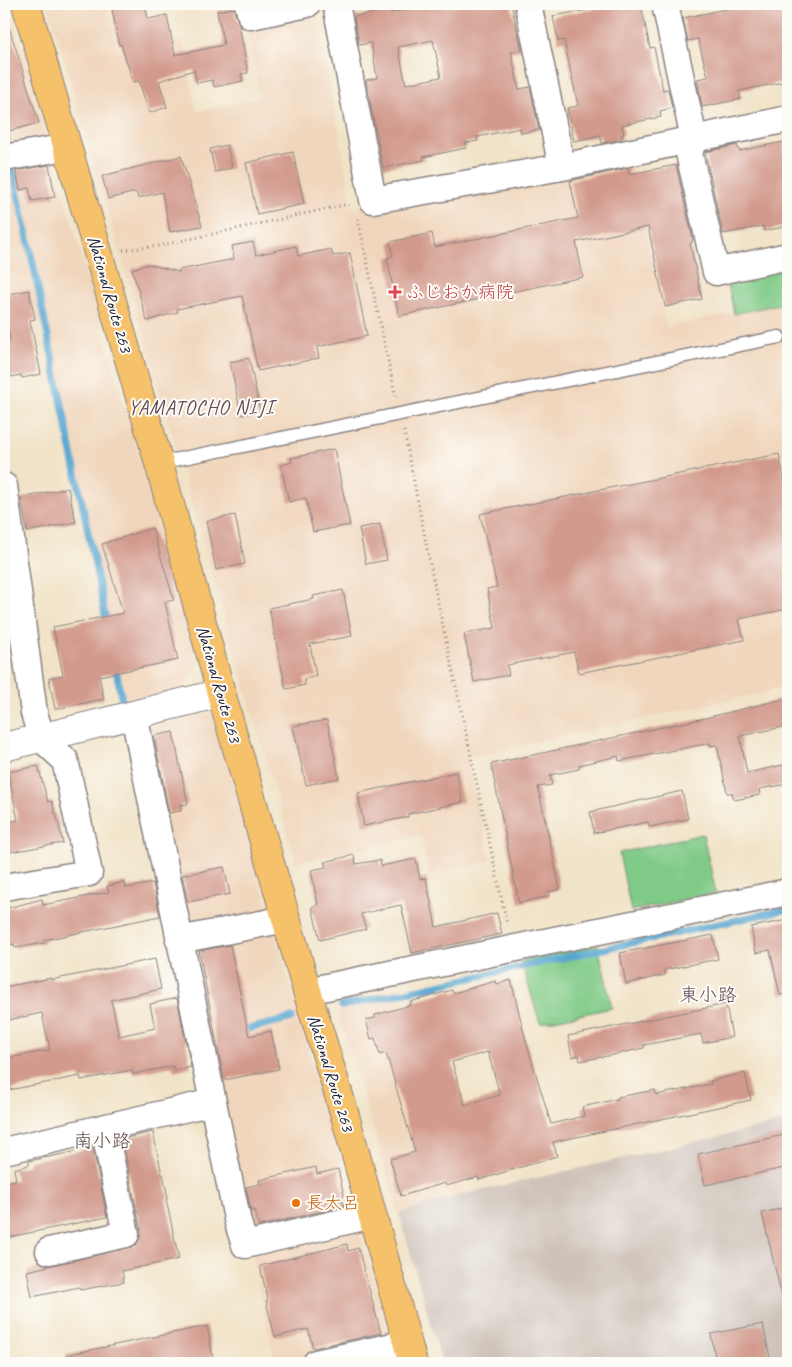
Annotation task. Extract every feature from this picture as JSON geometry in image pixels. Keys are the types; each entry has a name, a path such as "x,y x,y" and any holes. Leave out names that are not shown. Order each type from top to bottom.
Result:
{"highway":[{"name":"National Route 263","path":"26,4 159,463 221,693 307,992 344,1112 410,1353"}],"street":[{"path":"248,4 251,16 307,4"},
{"path":"528,4 562,167"},
{"path":"664,4 694,139 689,153 716,272 788,256"},
{"path":"337,10 373,200 562,167 788,119"},
{"path":"9,157 67,147"},
{"path":"4,486 34,713 42,738 64,760 88,873 4,887"},
{"path":"4,747 221,693"},
{"path":"134,715 238,1224 245,1245 372,1215"},
{"path":"307,992 788,892"},
{"path":"180,940 286,919"},
{"path":"4,1151 213,1102"},
{"path":"49,1250 126,1234 104,1128"},
{"path":"316,1363 410,1353"}],"lane":[{"path":"159,463 779,337"}],"path":[{"path":"116,250 158,246 355,203"},
{"path":"357,212 401,415 435,588 507,921 510,950"}],"shaded area":[{"path":"4,4 9,4 198,665 181,689 123,706 45,320 4,330"},
{"path":"48,4 108,4 118,54 182,40 197,112 260,98 246,25 316,10 353,208 631,160 666,327 788,302 788,687 468,757 490,861 429,874 421,836 296,863"},
{"path":"212,712 398,1363 275,1363 140,730"},
{"path":"400,987 465,1194 399,1213 338,1013 344,1002"},
{"path":"788,1121 788,1363 442,1363 399,1213 465,1194"}],"green space":[{"path":"788,266 788,302 734,314 727,279"},
{"path":"703,834 716,893 631,911 619,853"},
{"path":"598,945 612,1008 540,1023 521,961"}],"building":[{"path":"111,4 145,4 148,19 167,15 175,55 224,45 217,11 233,8 239,24 248,73 241,74 243,81 214,87 212,80 197,83 194,70 159,81 167,107 149,113 139,81 133,82 121,44 119,45"},
{"path":"433,4 511,4 522,50 511,52 519,89 530,87 539,130 521,133 520,128 477,137 478,141 465,143 466,148 423,157 424,160 383,168 366,80 377,78 371,43 359,45 354,17 389,10 390,13","holes":["433,40 441,77 406,84 398,47"]},
{"path":"623,4 641,4 650,48 654,47 663,90 668,89 672,108 660,111 661,117 622,125 624,135 621,135 622,139 602,143 600,135 574,141 567,108 578,106 564,40 558,41 553,16"},
{"path":"740,4 781,4 786,28 782,29 788,58 788,81 739,91 741,99 702,107 697,79 708,77 698,39 688,41 683,18 740,6"},
{"path":"9,27 39,123 9,131 4,114 4,28"},
{"path":"783,142 788,169 788,226 764,231 763,226 723,234 705,152 737,145 739,151"},
{"path":"227,145 232,168 215,172 210,149"},
{"path":"293,152 304,204 257,214 246,163"},
{"path":"181,156 202,226 170,232 162,192 138,198 136,192 108,199 102,176"},
{"path":"49,165 55,197 32,201 29,188 20,190 16,171"},
{"path":"676,165 693,240 690,244 702,299 665,307 648,227 576,242 583,277 399,316 387,258 393,256 390,242 432,233 435,247 578,218 570,181 628,168 629,174"},
{"path":"253,242 256,255 296,246 298,256 331,249 333,256 350,253 367,336 317,347 319,358 258,371 242,296 177,309 178,312 147,321 132,269 148,264 179,272 179,270 234,259 232,246"},
{"path":"29,290 35,319 30,320 41,374 22,378 21,375 4,378 4,347 8,346 7,341 10,340 4,307 4,295"},
{"path":"249,358 260,411 241,415 230,362"},
{"path":"334,449 350,525 313,532 306,498 289,502 281,465 292,462 291,458"},
{"path":"779,454 788,500 788,609 739,619 744,640 579,673 574,652 507,665 509,675 474,682 464,634 495,628 487,589 497,587 480,514"},
{"path":"68,488 76,522 27,532 21,498"},
{"path":"235,515 245,564 216,570 206,521"},
{"path":"380,524 387,560 366,564 359,528"},
{"path":"152,528 174,600 165,602 178,660 99,676 104,699 55,709 49,678 63,675 53,627 123,613 102,544"},
{"path":"343,590 352,636 310,644 316,676 304,679 305,685 286,689 269,608 314,599 313,596"},
{"path":"788,698 788,726 740,736 747,773 788,764 788,784 759,789 760,795 734,800 732,793 727,793 717,745 710,746 710,743 619,761 618,756 579,765 579,769 550,775 552,785 538,787 560,889 548,892 549,896 519,903 491,764 705,718"},
{"path":"327,720 339,778 306,785 293,726"},
{"path":"173,732 188,804 180,805 181,811 169,813 154,736"},
{"path":"38,766 48,802 52,801 56,813 63,843 4,853 4,823 18,820 8,772"},
{"path":"456,772 463,802 408,814 408,817 364,826 358,793"},
{"path":"682,791 688,819 649,827 648,822 594,833 590,812"},
{"path":"354,855 356,864 380,860 381,866 416,859 420,879 426,878 436,927 497,913 502,934 412,953 401,905 361,914 366,929 320,940 312,907 318,905 311,870 326,867 324,862"},
{"path":"224,867 230,894 188,902 182,875"},
{"path":"125,882 126,888 153,883 160,916 44,940 44,943 15,948 14,944 4,946 4,909 42,899 43,905 109,892 107,886"},
{"path":"788,920 788,994 780,995 770,950 756,953 751,927"},
{"path":"713,935 718,959 664,970 665,975 626,984 620,953"},
{"path":"230,945 249,1036 271,1031 279,1069 224,1080 199,951"},
{"path":"155,959 161,989 111,1000 119,1036 155,1028 150,1004 177,998 191,1067 174,1071 173,1066 133,1074 132,1070 81,1080 80,1076 4,1091 4,1059 50,1050 42,1013 4,1021 4,987 51,978 51,980"},
{"path":"511,980 526,1041 551,1124 584,1116 582,1107 618,1099 618,1097 655,1090 656,1095 711,1084 710,1081 745,1073 751,1100 553,1142 557,1156 479,1180 478,1177 446,1186 445,1183 401,1196 390,1159 415,1152 386,1053 380,1055 375,1038 371,1039 366,1020 375,1018 375,1015 411,1005 410,1002 452,990 453,993 496,981 497,984","holes":["488,1052 500,1095 465,1105 452,1062"]},
{"path":"726,1004 732,1037 703,1043 701,1034 644,1045 644,1048 580,1061 579,1055 572,1057 568,1036"},
{"path":"153,1132 179,1259 122,1271 124,1282 80,1290 79,1287 32,1297 27,1271 136,1246 141,1231 122,1139"},
{"path":"788,1134 788,1167 705,1185 698,1154"},
{"path":"93,1148 107,1217 4,1238 4,1182 16,1180 14,1169 29,1165 29,1161"},
{"name":"長太呂","path":"316,1167 317,1174 338,1169 344,1196 341,1197 344,1206 259,1226 255,1210 251,1211 246,1187 260,1184 259,1180"},
{"path":"788,1207 788,1292 781,1293 762,1213"},
{"path":"347,1244 348,1251 358,1248 381,1333 313,1348 308,1329 275,1337 260,1266"},
{"path":"763,1324 771,1363 716,1363 711,1334"},
{"path":"207,1326 214,1363 67,1363 66,1355"}],"waterway":[{"path":"341,8 361,4"},
{"path":"4,130 9,151"},
{"path":"11,162 107,624"},
{"path":"115,664 123,706"},
{"path":"342,1006 788,909"},
{"path":"240,1031 292,1018"}],"place":[{"name":"ふじおか病院","path":"395,292"},
{"name":"長太呂","path":"296,1203"}],"district":[{"name":"YAMATOCHO NIJI","path":"201,407"},
{"name":"東小路","path":"708,994"},
{"name":"南小路","path":"102,1140"}]}
